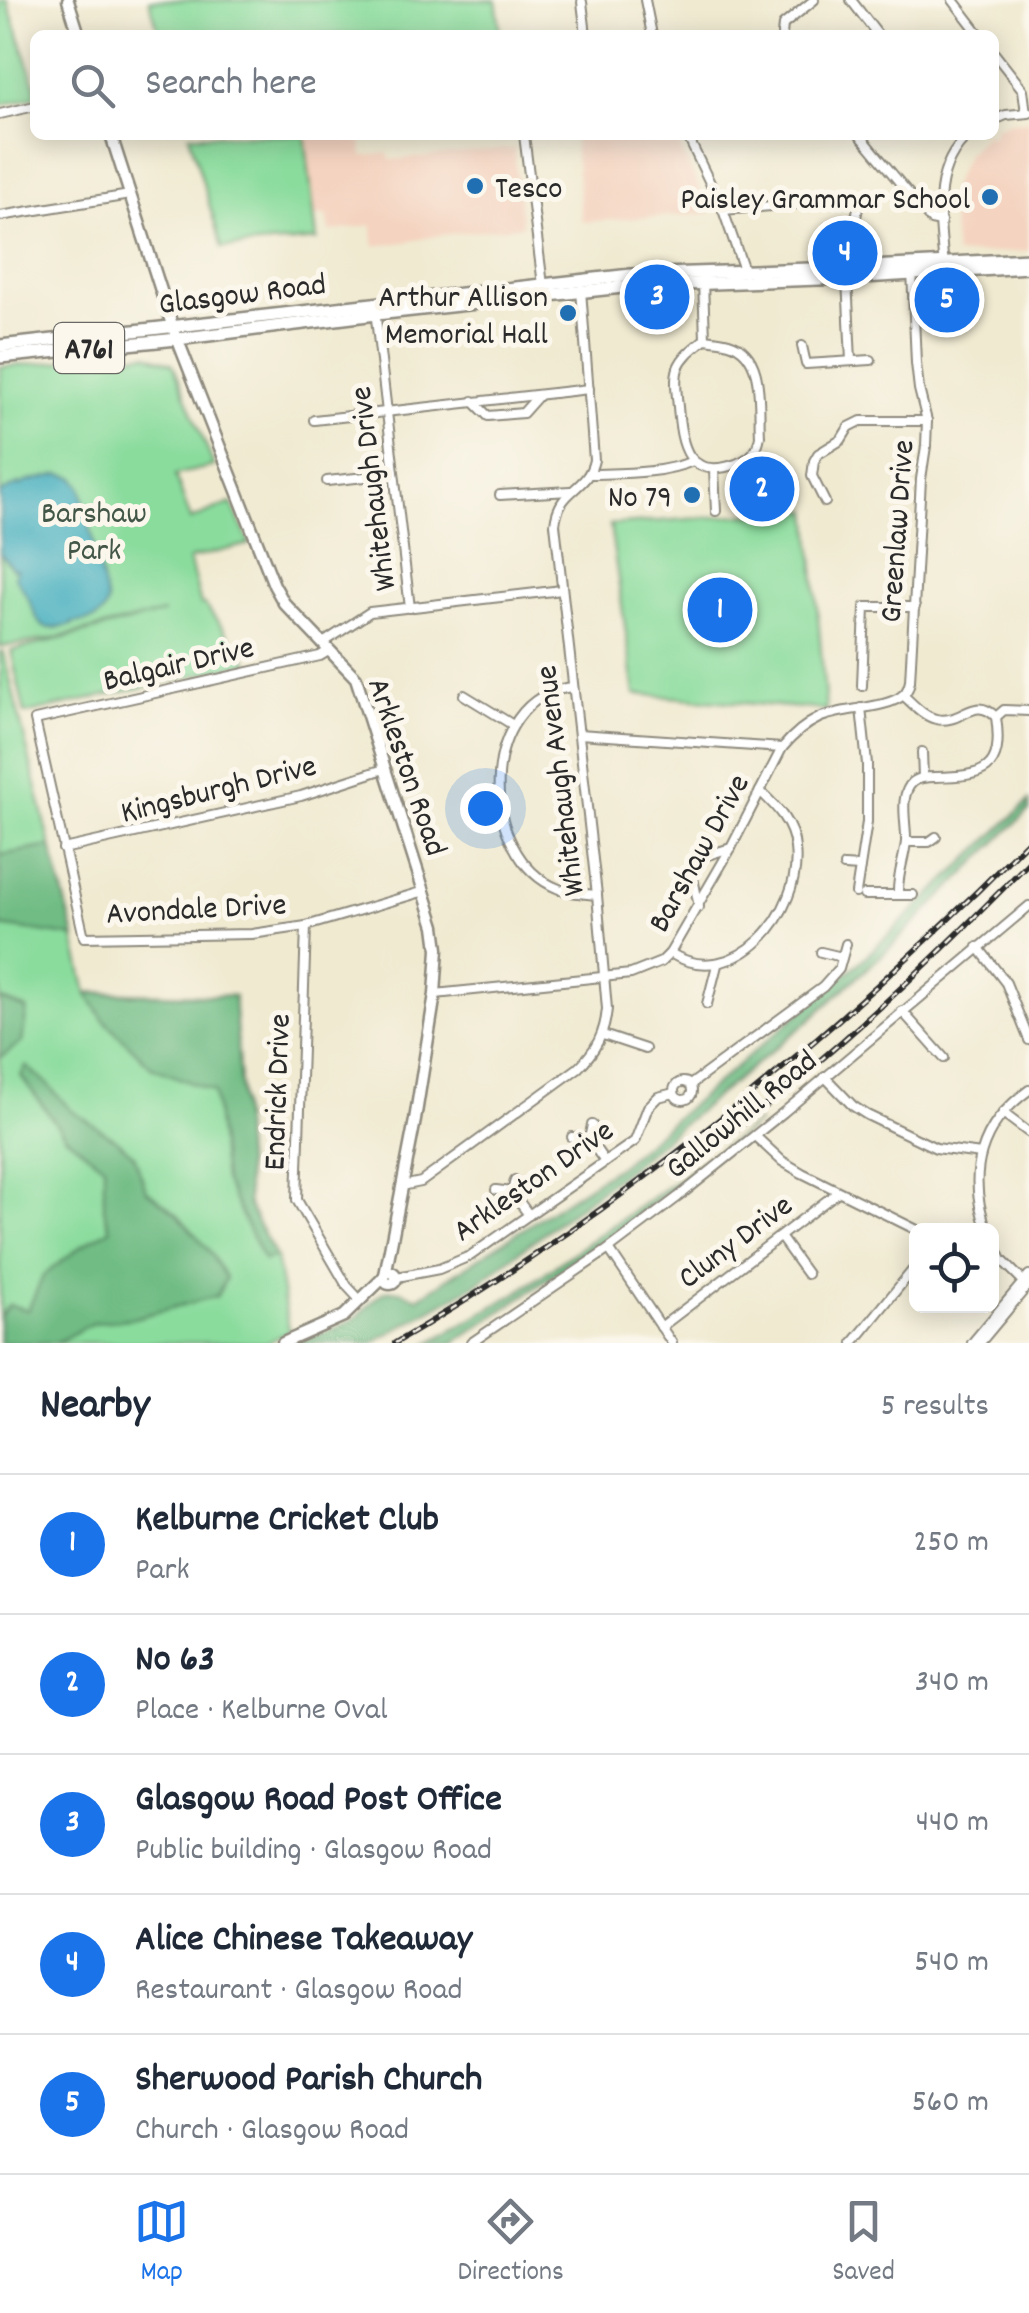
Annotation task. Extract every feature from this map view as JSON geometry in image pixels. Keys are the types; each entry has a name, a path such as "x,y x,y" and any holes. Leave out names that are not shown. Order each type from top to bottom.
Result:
{"main road":[{"name":"Glasgow Road","path":"0,357 580,286 632,275 745,277 944,268 1029,259"},
{"name":"Glasgow Road","path":"944,268 1029,267"},
{"name":"Glasgow Road","path":"745,277 846,278 912,270"},
{"name":"Glasgow Road","path":"0,346 175,333"}],"street":[{"path":"68,0 77,30"},
{"path":"646,0 651,30"},
{"path":"782,30 783,25 814,0"},
{"path":"851,0 874,30"},
{"path":"953,0 976,30"},
{"path":"582,2 585,30"},
{"path":"999,59 1023,90 1028,113 999,118"},
{"path":"0,114 30,107"},
{"name":"Arkleston Road","path":"113,140 175,333 274,585 284,604 356,678 437,936 435,994 390,1251 390,1277"},
{"path":"525,140 544,290"},
{"path":"689,140 723,210 745,277"},
{"path":"864,140 931,220 941,222"},
{"path":"944,268 939,197 942,174 960,140"},
{"path":"0,216 130,195"},
{"path":"723,210 830,202 850,196 860,204 854,226 829,227 823,240"},
{"name":"Greenlaw Drive","path":"903,695 910,680 920,479 927,421 919,389 912,270"},
{"path":"703,278 705,339"},
{"path":"846,278 851,361"},
{"path":"580,286 594,460 591,474"},
{"name":"Whitehaugh Drive","path":"375,310 410,608"},
{"path":"705,339 732,344 752,361 756,374 760,436 753,456 714,468 693,461 684,450 676,385 678,368 688,352 705,339"},
{"path":"802,346 806,364 871,360"},
{"path":"314,420 589,389"},
{"path":"474,401 488,416 523,414 540,394"},
{"path":"825,502 812,476 814,461 818,454 841,440 849,427 861,421 927,421"},
{"path":"753,456 775,478"},
{"path":"500,495 570,491 591,474 677,468 693,461"},
{"path":"714,468 716,512"},
{"path":"328,481 394,474"},
{"name":"Whitehaugh Avenue","path":"570,491 559,506 555,524 608,1009 603,1035"},
{"name":"Balgair Drive","path":"63,849 35,720 320,656 370,612 562,590"},
{"path":"862,686 864,608 915,607"},
{"path":"572,688 556,690 537,700 513,725 500,760 498,788 505,831 522,860 556,888 597,895"},
{"path":"464,695 513,725"},
{"path":"898,895 897,880 906,842 907,791 913,782 923,778 970,776 992,764 998,744 996,717 986,708 935,719 903,695 892,702 861,708 868,822 860,894 898,895 913,895"},
{"name":"Barshaw Drive","path":"435,994 604,977 647,969 661,962 699,906 782,748 805,726 823,716 861,708"},
{"path":"996,717 1004,710 1029,711"},
{"path":"579,734 782,748"},
{"path":"922,752 923,778"},
{"name":"Kingsburgh Drive","path":"63,849 301,796 384,769"},
{"path":"670,953 688,963 717,965 740,956 776,920 796,863 793,837 787,821 760,790"},
{"path":"906,842 929,842 936,837"},
{"path":"699,906 692,872 701,857 731,848"},
{"name":"Avondale Drive","path":"63,849 84,937 252,934 306,926 424,890"},
{"path":"844,866 860,868"},
{"name":"Gallowhill Road","path":"471,1343 609,1249 755,1136 1029,906"},
{"name":"Endrick Drive","path":"306,926 297,1200 347,1286 360,1300"},
{"path":"821,952 842,957 846,944"},
{"path":"978,947 1006,983 1029,1040"},
{"name":"Arkleston Drive","path":"390,1277 439,1269 470,1256 635,1141 648,1107 658,1097 674,1093 677,1098 686,1099 692,1094 690,1085 822,987 839,969 842,957"},
{"path":"707,1004 717,965"},
{"path":"902,1011 944,1058"},
{"path":"402,1186 421,1182 578,1068 590,1058 603,1035 644,1049"},
{"path":"825,1077 867,1116 936,1148 982,1154"},
{"path":"983,1223 977,1184 989,1132 1011,1103 1029,1090"},
{"path":"1003,1113 1028,1132"},
{"path":"592,1125 589,1138 605,1162"},
{"path":"755,1136 782,1161 909,1226"},
{"path":"572,1137 589,1138"},
{"path":"512,1192 515,1180"},
{"path":"496,1190 512,1192 530,1215"},
{"name":"Cluny Drive","path":"661,1328 838,1192"},
{"path":"781,1238 807,1274"},
{"path":"609,1249 672,1343"},
{"path":"999,1254 1028,1282"},
{"path":"853,1343 909,1275"},
{"path":"283,1343 332,1323 390,1277"},
{"path":"972,1343 1028,1282"},
{"path":"980,1343 1028,1282"}],"shaded area":[{"name":"Paisley Grammar School","path":"1029,121 1029,251 955,255 953,182 967,154 980,140 999,140 999,125"},
{"path":"306,140 361,140 363,156 388,153 390,160 514,148 522,226 374,246 372,225 330,232 327,215 314,216"},
{"path":"574,140 677,140 711,213 582,222"}],"green space":[{"path":"0,0 7,0 30,69 30,98 0,105"},
{"path":"149,0 496,0 500,30 158,30"},
{"path":"190,140 306,140 317,240 222,248"},
{"name":"Barshaw Park","path":"147,354 173,364 214,466 175,475 191,520 231,503 250,544 189,559 201,605 205,605 249,663 25,714 11,651 164,613 0,647 0,367"},
{"path":"809,510 826,710 635,694 610,525"},
{"path":"3,651 87,992 234,996 248,1205 276,1257 289,1331 267,1343 0,1343"},
{"path":"1029,801 1029,810 893,945 805,1024 621,1174 478,1283 372,1343 294,1343 349,1322 386,1291 418,1298 620,1165 862,960"},
{"path":"51,846 75,937 0,926 0,855"},
{"path":"87,993 234,996 248,1205 276,1257 264,1261 224,1180 214,1092 151,1067 102,1018"},
{"path":"0,999 27,1009 22,1042 0,1058"},
{"path":"26,1066 72,1111 134,1155 146,1190 177,1214 208,1249 226,1278 217,1296 134,1318 93,1323 55,1343 0,1343 0,1316 9,1305 28,1310 43,1276 110,1229 104,1210 104,1166 65,1136 21,1076"},
{"path":"759,1122 605,1241 453,1343 429,1343 518,1292"}],"water":[{"path":"60,474 74,477 81,487 107,602 94,619 47,628 39,622 15,577 17,569 0,553 0,493"}],"railway":[{"path":"395,1343 482,1290 649,1175 806,1048 1029,840"},
{"path":"681,1170 862,1024 1029,862"}],"place":[{"name":"Tesco","path":"475,186"},
{"name":"Paisley Grammar School","path":"990,197"},
{"name":"Alice Chinese Takeaway","path":"845,253"},
{"name":"Glasgow Road Post Office","path":"657,297"},
{"name":"Sherwood Parish Church","path":"947,300"},
{"name":"Arthur Allison Memorial Hall","path":"568,313"},
{"name":"No 63","path":"762,489"},
{"name":"No 79","path":"692,495"},
{"name":"Kelburne Cricket Club","path":"720,610"}]}
